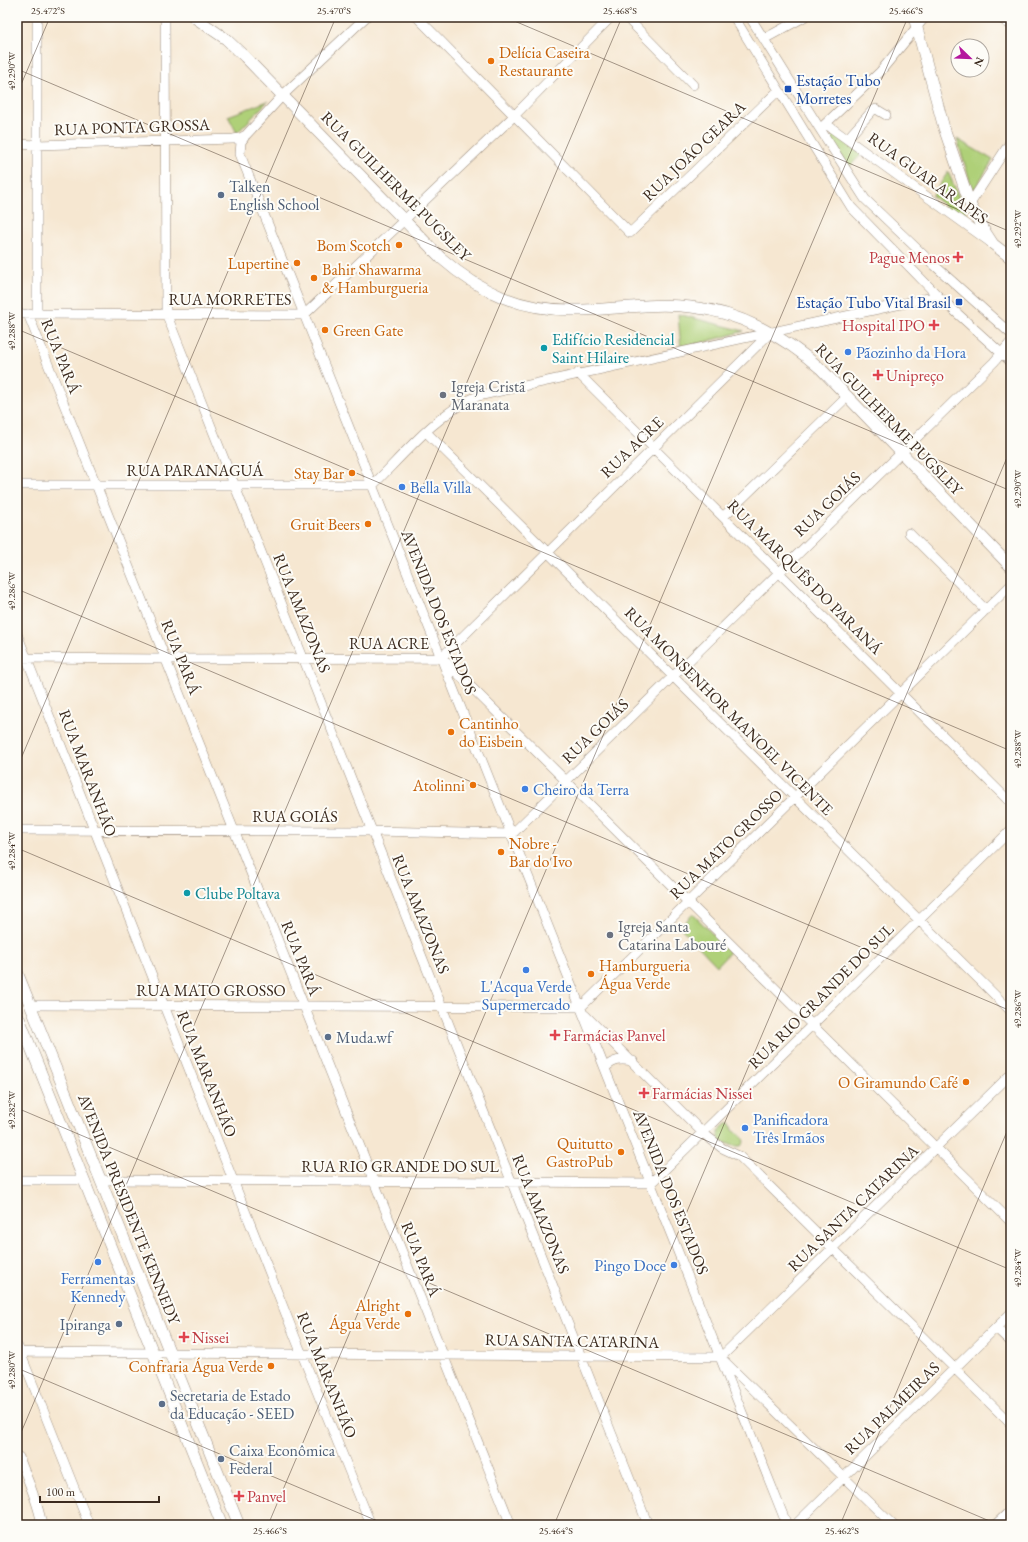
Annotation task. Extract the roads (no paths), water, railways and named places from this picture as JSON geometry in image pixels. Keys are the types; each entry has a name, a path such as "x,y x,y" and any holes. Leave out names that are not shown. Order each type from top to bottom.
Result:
{"main road":[{"name":"RUA GUILHERME PUGSLEY","path":"194,17 226,39 283,95 441,258 466,278 486,291 518,302 555,310 659,305 693,307 727,315 771,332 811,360 848,396 1011,567"},
{"path":"916,22 944,128 970,204 980,224 993,244"},
{"name":"RUA GUARARAPES","path":"993,244 1011,258"},
{"name":"AVENIDA PRESIDENTE KENNEDY","path":"17,972 239,1525"},
{"name":"AVENIDA PRESIDENTE KENNEDY","path":"17,1013 222,1525"},
{"path":"190,1444 193,1448 198,1449 203,1447 205,1441"}],"street":[{"name":"RUA PARÁ","path":"37,17 37,145 33,314 97,485 511,1525"},
{"path":"165,17 166,313"},
{"path":"246,135 283,95 366,17"},
{"path":"417,17 515,115"},
{"name":"RUA MORRETES","path":"17,314 304,314 515,115 610,17"},
{"path":"626,17 694,85"},
{"path":"734,17 851,208 938,296 1011,362"},
{"path":"750,17 823,126 865,199 921,254 1011,334"},
{"path":"764,39 804,17"},
{"path":"823,126 880,72 916,22 924,17"},
{"path":"999,17 1011,25"},
{"name":"RUA JOÃO GEARA","path":"515,115 630,233 778,90"},
{"path":"847,139 872,111 876,109 886,114"},
{"name":"RUA GUARARAPES","path":"823,126 847,139 993,244"},
{"name":"RUA PONTA GROSSA","path":"17,144 37,145 165,142 236,139 246,135"},
{"name":"AVENIDA DOS ESTADOS","path":"246,135 240,146 240,154 788,1525"},
{"path":"970,204 1011,141"},
{"path":"373,486 426,432 458,405 478,396 578,373 938,296"},
{"name":"RUA AMAZONAS","path":"166,313 648,1525"},
{"name":"RUA ACRE","path":"17,658 441,658 771,332"},
{"name":"RUA GOIÁS","path":"17,830 372,831 512,834 565,780 1002,354 1011,342"},
{"name":"RUA MARQUÊS DO PARANÁ","path":"578,373 1011,803"},
{"path":"723,517 848,396"},
{"name":"RUA MONSENHOR MANOEL VICENTE","path":"426,432 1011,1010"},
{"name":"RUA PARANAGUÁ","path":"17,485 373,486"},
{"path":"909,533 986,610"},
{"name":"RUA MATO GROSSO","path":"30,1005 442,1006 582,1010 688,902 1011,586"},
{"name":"RUA MARANHÃO","path":"17,634 233,1181 371,1525"},
{"path":"441,658 1011,1222"},
{"name":"RUA RIO GRANDE DO SUL","path":"101,1180 374,1182 512,1181 651,1183 1011,830"},
{"path":"582,1010 703,1133 722,1148 739,1156 1011,1424"},
{"path":"605,1068 610,1062 617,1059 633,1062"},
{"name":"RUA SANTA CATARINA","path":"18,1350 153,1353 721,1357 1011,1074"},
{"path":"17,1180 84,1180"},
{"name":"RUA PALMEIRAS","path":"795,1525 1011,1313"},
{"path":"996,1328 1011,1342"},
{"path":"18,1350 89,1525"},
{"path":"721,1357 893,1525"},
{"path":"19,1457 35,1499 42,1525"},
{"path":"995,1525 1011,1510"}],"place":[{"name":"Delícia Caseira Restaurante","path":"491,61"},
{"name":"Estação Tubo Morretes","path":"788,89"},
{"name":"Talken English School","path":"221,195"},
{"name":"Bom Scotch","path":"399,245"},
{"name":"Pague Menos","path":"958,257"},
{"name":"Lupertine","path":"297,263"},
{"name":"Bahir Shawarma & Hamburgueria","path":"314,278"},
{"name":"Estação Tubo Vital Brasil","path":"959,302"},
{"name":"Hospital IPO","path":"934,325"},
{"name":"Green Gate","path":"325,330"},
{"name":"Edifício Residencial Saint Hilaire","path":"544,348"},
{"name":"Pãozinho da Hora","path":"848,352"},
{"name":"Unipreço","path":"878,375"},
{"name":"Igreja Cristã Maranata","path":"443,395"},
{"name":"Stay Bar","path":"352,473"},
{"name":"Bella Villa","path":"402,487"},
{"name":"Gruit Beers","path":"368,524"},
{"name":"Cantinho do Eisbein","path":"451,732"},
{"name":"Atolinni","path":"473,785"},
{"name":"Cheiro da Terra","path":"525,789"},
{"name":"Nobre - Bar do Ivo","path":"501,852"},
{"name":"Clube Poltava","path":"187,893"},
{"name":"Igreja Santa Catarina Labouré","path":"610,935"},
{"name":"L'Acqua Verde Supermercado","path":"526,970"},
{"name":"Hamburgueria Água Verde","path":"591,974"},
{"name":"Farmácias Panvel","path":"555,1035"},
{"name":"Muda.wf","path":"328,1037"},
{"name":"O Giramundo Café","path":"966,1082"},
{"name":"Farmácias Nissei","path":"644,1093"},
{"name":"Panificadora Três Irmãos","path":"745,1128"},
{"name":"Quitutto GastroPub","path":"621,1152"},
{"name":"Ferramentas Kennedy","path":"98,1262"},
{"name":"Pingo Doce","path":"674,1265"},
{"name":"Alright Água Verde","path":"408,1314"},
{"name":"Ipiranga","path":"119,1324"},
{"name":"Nissei","path":"184,1337"},
{"name":"Confraria Água Verde","path":"271,1366"},
{"name":"Secretaria de Estado da Educação - SEED","path":"162,1404"},
{"name":"Caixa Econômica Federal","path":"221,1459"},
{"name":"Panvel","path":"239,1496"}]}
